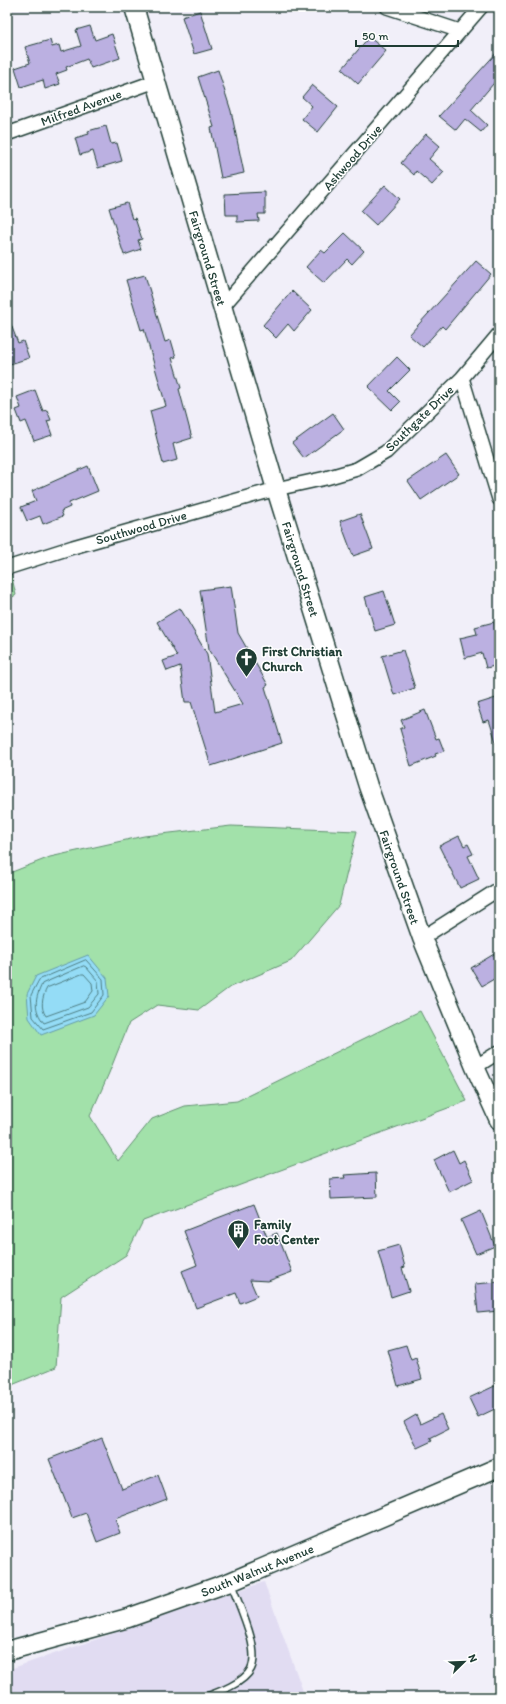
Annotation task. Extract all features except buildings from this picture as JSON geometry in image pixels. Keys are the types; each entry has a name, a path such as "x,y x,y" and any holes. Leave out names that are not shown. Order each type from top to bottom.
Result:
{"street":[{"name":"Fairground Street","path":"134,7 276,489 368,786 422,938 475,1067 499,1120"},
{"path":"387,7 460,31"},
{"name":"Ashwood Drive","path":"223,306 481,7"},
{"name":"Milfred Avenue","path":"7,134 156,81"},
{"name":"Southgate Drive","path":"276,489 326,478 357,469 386,452 462,378 499,334"},
{"path":"462,378 499,499"},
{"name":"Southwood Drive","path":"7,568 73,547 276,489"},
{"path":"422,938 499,889"},
{"path":"475,1067 499,1052"},
{"name":"South Walnut Avenue","path":"7,1651 128,1618 230,1582 499,1467"}],"lane":[{"path":"204,1697 222,1691 239,1682 251,1670 254,1656 253,1644 230,1582"}],"shaded area":[{"path":"264,1582 305,1697 7,1697 7,1670"}],"green space":[{"path":"11,574 16,595 7,600 7,576"},
{"path":"231,826 357,831 339,905 291,961 230,987 199,1010 157,1005 129,1023 90,1116 118,1161 152,1119 185,1106 237,1101 420,1011 467,1101 143,1221 126,1255 61,1297 56,1367 7,1387 7,874 50,857 144,836"}],"water":[{"path":"88,955 107,978 109,996 94,1015 41,1035 29,1018 27,994 36,976"}],"place":[{"name":"First Christian Church","path":"246,678"},
{"name":"Family Foot Center","path":"238,1250"}]}
